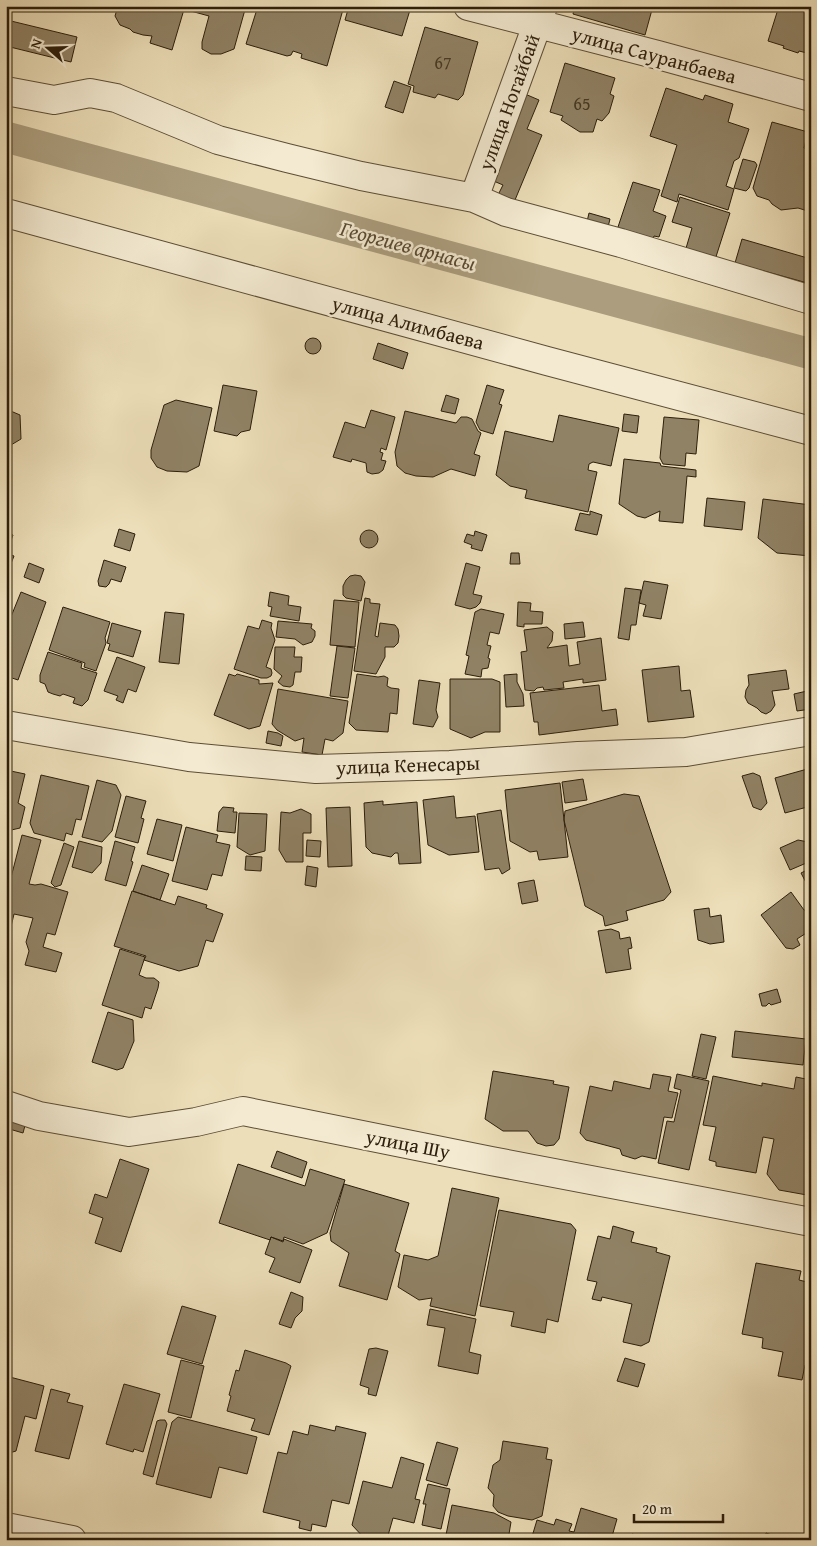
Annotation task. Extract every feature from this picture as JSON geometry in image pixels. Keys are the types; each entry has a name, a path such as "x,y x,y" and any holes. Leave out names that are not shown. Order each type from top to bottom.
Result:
{"street":[{"name":"улица Сауранбаева","path":"468,6 540,16 658,55 811,97"},
{"name":"улица Ногайбай","path":"474,198 540,16"},
{"path":"6,92 54,100 90,93 116,98 218,140 361,176 474,198 506,212 640,249 811,300"},
{"name":"улица Алимбаева","path":"6,214 811,431"},
{"name":"улица Кенесары","path":"6,724 189,757 316,768 450,764 686,752 811,731"},
{"name":"улица Шу","path":"6,1105 39,1116 129,1132 196,1122 243,1110 491,1161 811,1222"},
{"path":"6,1527 72,1540"}],"building":[{"path":"118,6 185,6 172,50 150,43 152,36 133,32 120,25 115,16"},
{"path":"188,6 246,6 234,49 221,54 211,54 202,49 209,16 187,10"},
{"path":"258,6 344,6 327,66 301,58 302,54 293,51 291,55 287,56 246,44"},
{"path":"349,6 396,6 410,10 402,36 345,20"},
{"path":"575,6 653,6 645,35 573,14"},
{"path":"779,6 801,6 800,8 811,11 808,18 811,18 811,41 807,53 799,51 798,53 768,41"},
{"path":"11,21 77,37 71,62 6,46"},
{"path":"425,27 478,42 463,95 458,100 438,94 435,98 413,92 414,86 408,84"},
{"path":"565,63 615,78 610,94 614,96 609,113 602,121 597,119 593,132 580,132 561,120 563,116 550,112"},
{"path":"394,81 411,87 403,113 385,107"},
{"path":"666,88 703,100 705,95 733,104 728,122 749,129 739,158 734,161 726,186 734,189 728,210 679,194 677,202 661,196 677,145 650,136"},
{"path":"525,94 539,100 527,129 542,135 515,200 511,203 498,195 503,185 489,179"},
{"path":"772,122 808,132 804,148 811,150 811,212 798,208 781,210 769,200 757,196 753,188"},
{"path":"743,159 755,162 757,165 749,188 746,191 734,188"},
{"path":"633,182 660,190 653,211 666,216 659,237 654,236 651,245 616,233"},
{"path":"680,197 730,213 714,263 684,255 692,228 672,222"},
{"path":"589,213 610,219 607,231 586,226"},
{"path":"742,239 811,259 811,284 735,263"},
{"path":"310,338 316,338 321,343 319,352 310,354 305,349 305,343"},
{"path":"378,343 408,353 403,369 373,359"},
{"path":"223,385 257,391 250,430 241,432 237,436 214,431"},
{"path":"487,385 504,390 499,404 502,405 493,434 480,430 476,422"},
{"path":"446,395 459,399 455,414 441,411"},
{"path":"176,400 212,408 199,466 187,472 167,471 157,467 151,458 151,450 164,405"},
{"path":"6,409 20,415 21,439 11,445 6,443"},
{"path":"371,410 395,417 386,450 381,448 380,452 383,453 381,460 386,461 383,470 372,474 367,472 366,463 352,459 351,462 333,457 345,422 365,428"},
{"path":"405,411 456,423 461,417 472,419 481,433 474,454 480,456 475,476 451,469 433,477 416,476 405,473 397,466 395,452"},
{"path":"624,414 639,416 637,433 622,431"},
{"path":"559,415 619,428 611,466 593,462 589,464 588,470 597,472 588,512 525,498 527,490 510,486 496,475 505,431 553,442"},
{"path":"664,417 699,420 696,454 686,453 685,466 663,464 660,458"},
{"path":"624,459 696,470 696,477 687,476 683,523 659,521 660,511 645,518 637,516 619,504"},
{"path":"707,498 745,502 742,530 704,526"},
{"path":"763,499 811,505 811,556 777,553 758,538"},
{"path":"590,511 602,515 597,535 575,530 580,513 590,515"},
{"path":"119,529 135,534 130,551 114,546"},
{"path":"369,530 375,533 378,539 375,545 369,548 363,545 360,539 363,533"},
{"path":"475,531 487,535 482,551 471,548 472,545 464,542 467,534 474,536"},
{"path":"6,532 13,535 8,549 6,548"},
{"path":"6,553 14,556 6,576"},
{"path":"511,553 519,553 520,564 510,564"},
{"path":"104,560 126,567 121,582 111,579 106,587 99,586 98,581"},
{"path":"29,563 44,569 39,583 24,577"},
{"path":"466,563 480,567 473,594 482,596 480,603 470,609 455,605"},
{"path":"350,576 361,576 365,582 361,601 346,598 343,595 343,586 346,580"},
{"path":"644,581 668,585 661,619 643,616 646,605 639,603"},
{"path":"625,588 641,590 636,625 631,625 629,640 618,638"},
{"path":"21,592 46,602 18,680 6,676 6,629"},
{"path":"270,592 289,596 288,605 301,607 299,621 270,616 272,607 268,606"},
{"path":"365,598 370,599 370,603 380,604 375,636 378,637 380,623 395,625 398,629 398,643 394,647 385,647 385,657 376,674 354,671"},
{"path":"334,600 359,602 355,647 330,645"},
{"path":"518,602 531,603 530,611 543,612 542,624 524,624 524,627 517,626"},
{"path":"63,607 110,622 105,638 106,643 96,671 84,667 85,663 49,650"},
{"path":"481,609 504,614 499,634 490,632 487,645 491,646 488,658 490,659 488,668 482,669 481,677 465,674 469,656 466,655 475,612"},
{"path":"165,612 184,614 179,664 159,662"},
{"path":"262,620 272,623 271,628 275,640 266,667 271,669 272,673 267,678 261,678 234,669 248,626 259,629"},
{"path":"278,621 312,624 311,628 315,631 315,636 312,642 303,645 295,639 276,637"},
{"path":"583,622 585,637 565,639 564,624"},
{"path":"112,623 141,631 133,657 108,650 110,644 107,643"},
{"path":"547,627 553,632 552,641 547,648 567,645 569,666 580,664 577,642 601,638 606,680 583,683 583,679 563,682 564,688 544,690 543,687 537,688 534,691 525,690 521,652 527,651 524,630"},
{"path":"337,646 355,648 348,698 330,696"},
{"path":"275,647 295,647 294,657 302,657 301,672 295,672 293,685 290,687 283,686 278,682 282,676 274,669"},
{"path":"48,652 82,663 81,668 97,673 88,700 82,706 73,703 75,698 48,692 45,684 40,682 40,675"},
{"path":"117,657 145,667 136,692 128,689 123,703 116,700 118,696 104,691"},
{"path":"679,666 681,691 690,690 694,717 648,722 642,670"},
{"path":"786,670 789,689 772,691 775,705 771,711 766,714 748,703 745,697 749,685 748,675"},
{"path":"229,674 235,676 237,674 259,680 259,684 273,683 260,726 249,729 214,715"},
{"path":"357,674 384,676 388,678 387,686 399,689 397,714 390,713 388,732 356,730 349,723"},
{"path":"517,674 517,682 523,694 524,706 506,707 504,675"},
{"path":"450,679 492,679 500,682 500,732 485,732 471,738 450,729"},
{"path":"419,680 440,683 436,710 438,717 433,727 413,724"},
{"path":"811,683 811,709 797,711 794,694 807,691 806,684"},
{"path":"599,685 602,711 616,709 618,725 539,735 538,722 534,722 530,693"},
{"path":"278,689 348,701 343,733 333,741 325,739 322,755 302,752 304,738 295,741 277,730 272,724"},
{"path":"268,731 283,736 281,746 266,743"},
{"path":"811,768 811,806 785,813 775,778"},
{"path":"6,770 25,774 18,803 25,807 20,828 7,831"},
{"path":"753,773 760,776 767,803 761,810 753,807 742,776"},
{"path":"41,775 89,786 81,820 76,819 72,835 66,833 64,841 34,833 30,823"},
{"path":"583,779 587,800 565,803 562,782"},
{"path":"97,780 116,785 121,795 112,831 102,842 82,837"},
{"path":"560,783 568,857 539,860 537,851 530,852 510,841 505,790"},
{"path":"624,794 639,796 671,892 664,900 626,911 628,920 605,926 603,916 585,906 564,820 565,811"},
{"path":"126,796 146,801 141,818 144,819 138,843 115,837"},
{"path":"454,796 456,818 475,816 479,852 449,855 428,845 423,800"},
{"path":"383,801 383,805 417,802 421,863 399,864 398,853 391,857 372,853 366,847 364,803"},
{"path":"223,807 234,808 233,812 237,812 235,833 217,831 219,812"},
{"path":"350,807 352,866 328,867 326,808"},
{"path":"301,809 311,814 311,833 303,833 303,862 286,862 279,850 281,812 290,813"},
{"path":"501,810 510,869 502,874 499,868 485,870 477,814"},
{"path":"239,813 267,814 265,851 250,855 237,847"},
{"path":"157,819 182,825 173,861 147,854"},
{"path":"186,827 218,835 216,842 230,845 222,876 212,874 207,890 172,881"},
{"path":"22,835 41,840 29,884 41,884 68,892 55,935 47,933 43,947 62,953 56,972 25,965 29,951 26,942 33,918 14,914 10,931 6,930 6,888 8,889"},
{"path":"307,840 321,841 320,857 306,856"},
{"path":"798,840 808,842 811,849 811,861 790,870 780,848"},
{"path":"79,841 102,847 101,863 92,873 72,867"},
{"path":"115,841 135,847 126,886 105,880"},
{"path":"64,843 74,847 61,885 55,887 51,883"},
{"path":"246,856 262,857 261,871 245,870"},
{"path":"142,865 169,874 160,900 133,891"},
{"path":"307,866 318,868 316,887 305,885"},
{"path":"811,868 811,892 801,873"},
{"path":"534,880 538,901 522,904 518,883"},
{"path":"132,891 175,905 178,896 207,905 206,908 223,914 213,942 206,940 198,966 179,971 144,960 146,956 114,946"},
{"path":"791,892 804,910 811,912 811,930 797,939 800,945 793,949 786,948 761,915"},
{"path":"709,908 710,917 721,915 724,942 710,944 698,940 694,910"},
{"path":"611,929 619,932 620,939 630,937 632,948 628,949 631,969 606,973 598,931"},
{"path":"120,949 145,957 139,975 146,978 154,978 159,982 151,1009 145,1007 142,1018 102,1005"},
{"path":"777,989 781,1002 762,1006 759,994"},
{"path":"108,1012 133,1020 134,1041 123,1068 117,1070 92,1062"},
{"path":"735,1031 806,1039 803,1065 732,1057"},
{"path":"701,1034 716,1037 706,1079 692,1076"},
{"path":"493,1071 554,1081 553,1084 569,1087 559,1139 554,1145 546,1146 537,1143 528,1131 503,1131 485,1119"},
{"path":"653,1074 671,1077 668,1091 678,1093 672,1118 664,1117 656,1159 642,1156 635,1159 622,1155 620,1149 586,1140 580,1133 590,1086 612,1091 614,1081 650,1089"},
{"path":"677,1074 709,1081 689,1170 658,1163 667,1121 674,1122 681,1090 674,1088"},
{"path":"713,1076 762,1086 762,1083 794,1089 796,1077 811,1080 811,1173 807,1195 779,1190 767,1174 774,1139 763,1137 756,1173 716,1166 716,1162 709,1160 716,1127 703,1125"},
{"path":"6,1111 27,1118 23,1133 6,1128"},
{"path":"277,1151 307,1162 302,1178 271,1167"},
{"path":"120,1159 149,1169 121,1252 95,1243 103,1218 89,1213 95,1194 107,1198"},
{"path":"238,1164 305,1186 310,1169 345,1180 327,1233 303,1244 284,1237 283,1241 271,1237 270,1240 219,1223"},
{"path":"344,1184 409,1203 395,1251 400,1254 387,1300 339,1286 349,1253 331,1241 330,1233"},
{"path":"452,1188 499,1198 475,1316 430,1306 432,1298 419,1300 398,1287 404,1255 428,1260 438,1256"},
{"path":"499,1210 571,1224 576,1230 558,1322 547,1319 545,1333 511,1326 514,1312 480,1306"},
{"path":"613,1226 634,1232 631,1242 657,1248 656,1252 670,1256 649,1342 641,1346 623,1342 632,1304 602,1297 601,1301 592,1299 597,1282 587,1280 598,1236 610,1239"},
{"path":"271,1237 283,1242 284,1239 312,1250 300,1283 269,1272 275,1258 265,1254"},
{"path":"756,1263 801,1271 799,1280 811,1283 811,1366 805,1365 802,1380 778,1376 783,1352 762,1348 763,1338 742,1334"},
{"path":"291,1292 303,1297 302,1311 295,1318 291,1328 279,1324"},
{"path":"182,1306 216,1316 202,1364 167,1354"},
{"path":"430,1309 476,1319 469,1352 481,1355 478,1374 438,1366 445,1328 427,1325"},
{"path":"376,1348 388,1351 376,1396 368,1394 369,1388 360,1385 369,1349"},
{"path":"245,1350 291,1366 269,1435 251,1430 255,1419 227,1411 236,1370 239,1371"},
{"path":"625,1358 645,1364 638,1387 617,1381"},
{"path":"181,1360 204,1366 191,1418 168,1412"},
{"path":"6,1376 44,1386 36,1419 25,1416 16,1451 6,1454"},
{"path":"124,1384 160,1394 143,1452 134,1449 133,1452 106,1444"},
{"path":"51,1389 70,1394 67,1402 83,1406 69,1459 35,1451"},
{"path":"178,1417 257,1437 247,1474 219,1467 211,1498 156,1484 172,1422"},
{"path":"165,1420 167,1424 153,1477 143,1474 157,1421"},
{"path":"310,1425 335,1431 336,1426 366,1433 349,1504 332,1500 326,1527 312,1524 311,1531 299,1528 300,1521 263,1512 278,1452 287,1454 293,1431 308,1435"},
{"path":"503,1441 548,1448 546,1459 552,1460 542,1516 532,1520 508,1516 498,1512 493,1506 494,1495 488,1488 493,1465 500,1460"},
{"path":"437,1442 458,1448 447,1486 426,1480"},
{"path":"401,1457 424,1464 415,1499 420,1500 414,1523 393,1518 387,1539 366,1540 352,1525 363,1481 392,1488"},
{"path":"428,1484 450,1489 441,1529 422,1525 426,1504 423,1504"},
{"path":"452,1505 494,1513 511,1522 508,1540 445,1540"},
{"path":"581,1508 617,1519 611,1540 601,1538 600,1540 531,1540 537,1520 554,1525 556,1519 572,1524 569,1531 574,1532"},
{"path":"766,1533 787,1540 764,1540"},
{"path":"632,1534 654,1540 630,1540"}],"waterway":[{"name":"Георгиев арнасы","path":"6,137 811,354"}]}
